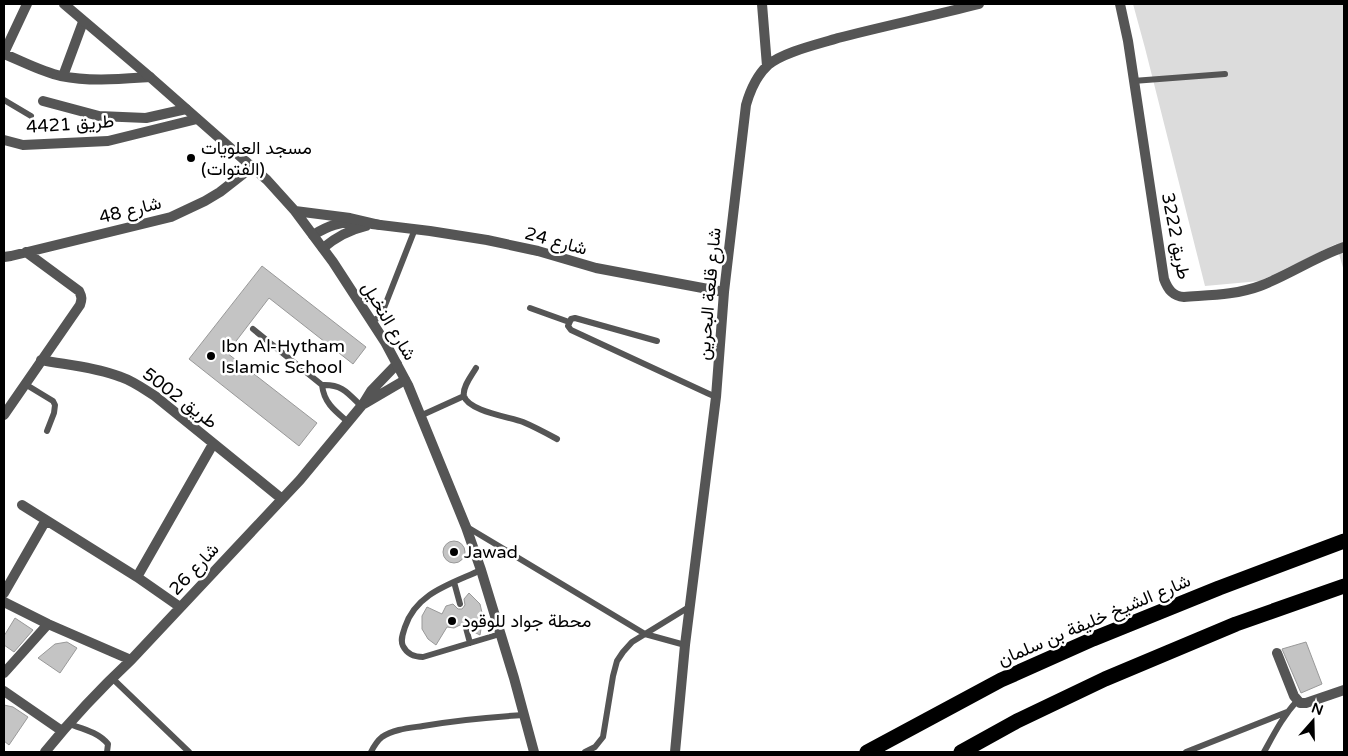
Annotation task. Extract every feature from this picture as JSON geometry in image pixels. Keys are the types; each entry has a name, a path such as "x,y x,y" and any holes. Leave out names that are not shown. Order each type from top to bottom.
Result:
{"highway":[{"name":"شارع الشيخ خليفة بن سلمان","path":"867,752 1001,680 1093,638 1228,584 1344,541"},
{"path":"961,752 1017,721 1105,679 1236,624 1344,586"}],"street":[{"path":"27,4 4,53 50,73 63,76 96,80 150,77"},
{"name":"شارع النخيل","path":"64,4 267,180 295,211 323,248 372,321 405,380 466,526 481,570 534,752"},
{"path":"762,4 767,66"},
{"name":"شارع قلعة البحرين","path":"675,752 689,607 716,396 724,292 746,105 749,94 756,80 767,66 777,59 818,44 979,4"},
{"name":"طريق 3222","path":"1120,4 1128,41 1166,287 1177,296 1184,297 1232,293 1258,287 1280,278 1344,247"},
{"path":"63,76 83,22"},
{"path":"43,101 99,116 146,118 186,109"},
{"name":"طريق 4421","path":"4,140 23,145 108,141 197,119"},
{"name":"شارع 48","path":"4,257 172,217 205,202 252,167"},
{"path":"295,211 350,218 380,225"},
{"name":"شارع 24","path":"313,235 332,225 341,223 415,229 487,240 538,251 596,268 724,292"},
{"name":"شارع 24","path":"323,248 332,240 355,229 380,225"},
{"path":"4,415 82,300 79,291 26,252"},
{"name":"طريق 5002","path":"41,360 103,372 122,377 139,385 282,499"},
{"name":"شارع 26","path":"45,752 65,727 131,660 310,469 362,405 371,391 397,364"},
{"name":"شارع 26","path":"362,405 405,380"},
{"path":"137,577 213,444"},
{"path":"22,505 137,577 180,607"},
{"path":"4,593 46,520"},
{"path":"4,602 48,624 131,660"},
{"path":"4,673 48,624"},
{"path":"1277,653 1294,696 1300,703 1306,703 1344,690"},
{"path":"4,690 65,727"}],"lane":[{"path":"1133,81 1225,74"},
{"path":"4,100 31,116"},
{"path":"372,321 382,313 415,229"},
{"path":"530,308 569,322"},
{"path":"569,322 575,318 657,341"},
{"path":"569,322 568,326 571,330 716,396"},
{"path":"253,329 322,385 325,399 329,405 348,422"},
{"path":"476,368 466,386 464,396 467,401 478,408 525,423 557,439"},
{"path":"25,384 52,401 55,405 54,413 46,431"},
{"path":"322,385 335,385 342,388 362,405"},
{"path":"420,416 464,396"},
{"path":"466,526 645,634 685,645"},
{"path":"481,570 437,590 418,603 406,622 402,637 403,646 409,653 423,657 500,634"},
{"path":"454,582 460,604"},
{"path":"585,752 595,748 603,737 613,676 617,661 623,652 632,642 689,607"},
{"path":"466,628 470,643"},
{"path":"112,678 189,752"},
{"path":"1264,752 1287,712 1297,701"},
{"path":"1186,752 1287,712"},
{"path":"371,752 383,736 402,729 493,716 524,715"},
{"path":"65,727 96,734 103,738 108,744 107,752"}],"shaded area":[{"path":"1133,4 1344,4 1344,271 1336,244 1260,281 1205,286"}],"building":[{"name":"Ibn Al-Hytham Islamic School","path":"262,266 366,347 353,364 269,298 227,353 317,423 299,446 189,359"},
{"name":"Jawad","path":"454,541 462,544 465,552 462,560 454,563 446,560 443,552 446,544"},
{"name":"محطة جواد للوقود","path":"469,593 480,604 483,617 480,635 472,631 470,625 465,623 454,628 447,627 436,645 428,639 422,629 422,616 427,607 442,614 446,606 453,604 458,609 462,609 465,605 464,599"},
{"path":"15,618 33,630 14,652 4,645 4,636"},
{"path":"67,642 77,648 60,673 38,658 55,644"},
{"path":"1306,642 1322,684 1301,693 1282,649"},
{"path":"4,705 13,707 28,717 9,745 4,741"}],"place":[{"name":"مسجد العلويات (الفتوات)","path":"191,158"},
{"name":"Ibn Al-Hytham Islamic School","path":"211,356"},
{"name":"Jawad","path":"454,552"},
{"name":"محطة جواد للوقود","path":"452,621"}]}
